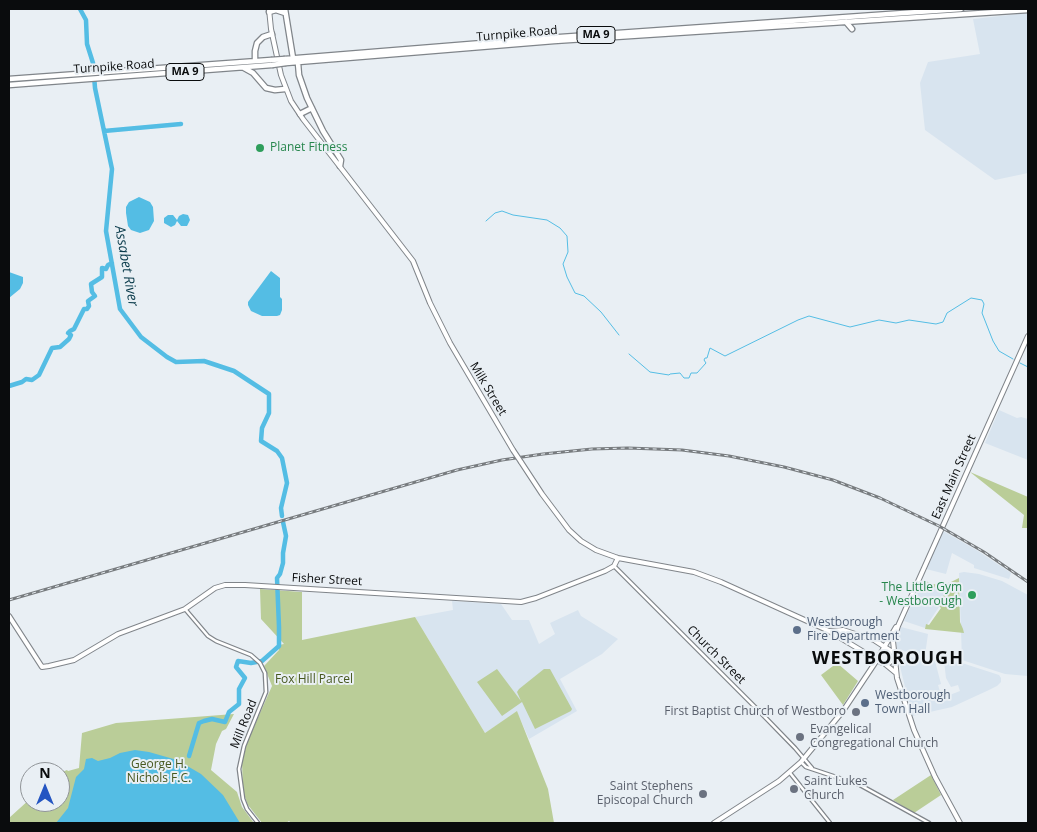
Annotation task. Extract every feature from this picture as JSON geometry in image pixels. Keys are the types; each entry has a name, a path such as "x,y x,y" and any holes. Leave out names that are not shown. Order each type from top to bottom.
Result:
{"highway":[{"name":"Turnpike Road","path":"285,61 293,58 551,38 961,9"},
{"path":"269,10 285,11 293,58"},
{"name":"Turnpike Road","path":"97,76 255,61 298,63 546,42 1028,10"},
{"path":"886,25 889,19"},
{"path":"846,22 852,29"},
{"path":"255,61 255,51 258,43 263,38 272,34"},
{"name":"Turnpike Road","path":"9,79 97,76 240,67 263,65 272,62"},
{"path":"298,63 302,84 323,131 341,160 340,166"},
{"path":"258,78 258,70 263,65"},
{"path":"240,67 250,71 264,87 269,89 285,89"},
{"name":"Turnpike Road","path":"9,85 90,76"},
{"path":"300,114 312,108"}],"main road":[{"name":"Milk Street","path":"269,10 272,34 285,89 300,114 414,261 430,303 453,348 521,462 555,512 577,538 596,550 618,558 694,572 721,582 829,631 876,661 884,663"},
{"name":"East Main Street","path":"894,655 893,643 898,626 1028,336"},
{"path":"614,566 618,558"},
{"name":"Fisher Street","path":"9,616 42,667 59,665 74,660 118,634 184,609 215,588 225,585 520,602 536,598 614,566"},
{"name":"East Main Street","path":"714,823 790,773 803,761 837,720 898,626"},
{"name":"Milk Street","path":"829,631 843,630 878,642 889,649"},
{"path":"878,642 884,642 889,639"},
{"path":"897,678 894,655 889,649 885,649 881,652 880,658 892,669 897,678 918,741 960,823"},
{"path":"884,663 892,662 894,655"}],"street":[{"name":"Church Street","path":"614,566 760,711 803,761 812,768 860,785 929,823"},
{"name":"Mill Road","path":"184,609 211,638 251,655 262,666 267,681 266,692 244,746 239,773 243,799 258,823"},
{"path":"790,773 830,823"}],"shaded area":[{"path":"1028,13 1028,173 995,180 925,130 920,83 928,62 980,54 973,19"},
{"path":"999,410 1017,418 1028,419 1028,460 985,443"},
{"path":"943,531 1011,573 1009,579 974,568 974,565 952,553 946,574 926,569"},
{"path":"959,573 979,574 1002,581 1028,595 1028,676 1005,674 962,660"},
{"path":"922,582 945,592 941,604 925,628 904,621"},
{"path":"452,601 501,604 512,620 529,620 539,644 555,634 550,623 578,610 581,616 618,639 602,654 560,679 577,711 529,739 517,712 485,733 415,617 453,610"},
{"path":"901,627 928,634 925,655 897,650 896,640"},
{"path":"909,657 935,661 941,684 938,685 942,698 960,691 958,685 951,687 946,678 944,661 962,663 999,675 1001,682 997,686 952,707 912,716 898,658"}],"green space":[{"path":"970,472 1028,497 1028,528 1022,528 1024,515"},
{"path":"959,578 960,622 964,633 925,629 926,624 929,625 941,608 939,606 945,592 922,582 923,580 941,585"},
{"name":"Fox Hill Parcel","path":"260,589 302,592 302,640 415,617 485,733 517,711 548,789 554,823 291,823 289,821 286,823 262,823 248,805 243,792 242,762 245,747 272,686 264,666 279,650 279,645 284,644 261,619"},
{"path":"837,663 858,681 843,705 821,675"},
{"path":"497,669 521,701 517,692 519,689 544,669 550,669 572,709 571,711 535,729 522,702 502,716 477,682"},
{"name":"George H. Nichols F.C.","path":"234,714 226,729 222,731 216,744 211,770 237,792 242,807 254,823 9,823 9,818 20,808 20,812 70,812 70,770 79,768 82,733 116,723"},
{"path":"931,775 941,795 914,813 893,800"}],"water":[{"path":"139,197 150,202 153,207 154,221 149,230 140,233 131,230 128,226 126,213 126,207 129,202"},
{"path":"183,214 188,215 190,220 187,226 181,226 177,221 171,227 164,223 164,218 168,215 173,215 177,220"},
{"path":"271,271 280,278 282,310 280,315 277,316 262,316 251,311 248,302"},
{"path":"9,272 23,277 23,283 20,289 9,298"},
{"path":"135,750 149,752 177,760 201,774 223,795 240,823 56,823 65,812 70,812 70,800 76,777 84,769 86,759 92,758 98,761"}],"waterway":[{"name":"Assabet River","path":"80,9 86,20 87,44 93,63 95,88 112,169 106,231 120,309 141,337 167,357 176,362 204,361 234,371 269,394 269,413 262,428 261,441 277,451 282,458 287,483 281,508 282,516"},
{"path":"104,131 181,124"},
{"path":"486,221 495,213 502,211 513,215 547,220 560,228 567,236 568,252 563,264 575,293 584,296 601,312 619,335"},
{"path":"9,386 26,379 32,380 39,375 52,348 60,347 69,339 71,335 68,333 74,329 84,309 87,309 89,306 88,301 95,296 92,292 91,284 102,277 102,268 106,269 112,263"},
{"path":"629,354 650,372 669,375 680,373 684,378 689,378 691,373 697,373 706,363 704,360 707,358 710,348 725,356 809,316 850,327 879,320 896,323 909,320 936,324 943,322 947,313 971,298 982,300 984,304 982,313 993,341 999,351 1013,359"},
{"path":"1020,363 1028,367"},
{"name":"Assabet River","path":"189,756 199,723 212,719 225,722 229,712 239,704 239,689 245,678 236,667 238,661 251,663 262,661 279,646 277,578 283,563 286,536 283,522"}],"railway":[{"path":"9,600 457,470 502,460 543,454 592,449 628,448 682,450 729,456 784,467 833,480 880,498 939,526 984,552 1028,582"}],"place":[{"name":"Planet Fitness","path":"260,148"},
{"name":"The Little Gym - Westborough","path":"972,595"},
{"name":"Westborough Fire Department","path":"797,630"},
{"name":"Westborough Town Hall","path":"865,703"},
{"name":"First Baptist Church of Westboro","path":"856,712"},
{"name":"Evangelical Congregational Church","path":"800,737"},
{"name":"Saint Lukes Church","path":"794,789"},
{"name":"Saint Stephens Episcopal Church","path":"703,794"}],"district":[{"name":"WESTBOROUGH","path":"888,659"}]}
